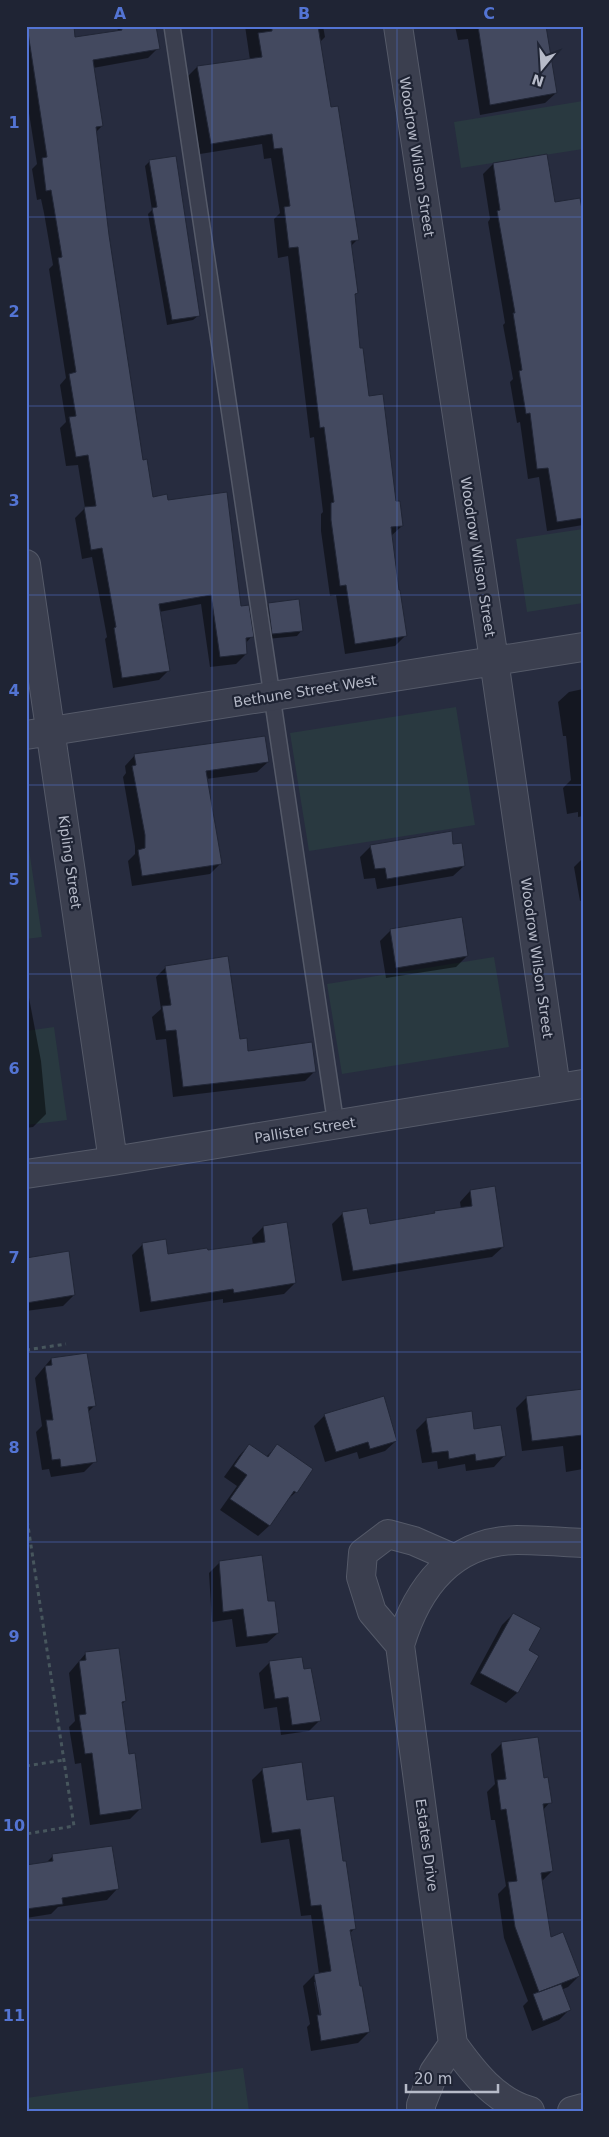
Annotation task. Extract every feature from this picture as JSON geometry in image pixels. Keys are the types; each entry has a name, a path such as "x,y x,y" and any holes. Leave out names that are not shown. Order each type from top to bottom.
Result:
{"street":[{"name":"Woodrow Wilson Street","path":"398,26 494,660 556,1088"},
{"name":"Kipling Street","path":"26,564 39,733 113,1162"},
{"name":"Bethune Street West","path":"39,733 583,647"},
{"name":"Pallister Street","path":"26,1174 113,1162 583,1084"},
{"path":"400,1645 372,1612 361,1577 362,1553 388,1534 414,1541 455,1559"},
{"name":"Estates Drive","path":"530,2111 498,2095 472,2070 453,2044 400,1645 416,1604 435,1576 455,1559 472,1550 516,1540 583,1542"},
{"path":"421,2111 421,2105 434,2072 453,2044"},
{"path":"572,2111 583,2108"}],"lane":[{"path":"172,26 336,1124"}],"path":[{"path":"26,1350 66,1344"},
{"path":"26,1513 74,1826 26,1834"},
{"path":"26,1766 64,1760"}],"shaded area":[{"path":"583,101 583,149 461,168 454,122"},
{"path":"583,529 583,603 527,612 516,539"},
{"path":"456,707 475,825 309,851 290,733"},
{"path":"26,829 42,937 26,939"},
{"path":"494,957 509,1047 342,1074 327,984"},
{"path":"54,1027 67,1120 26,1125 26,1031"},
{"path":"243,2068 249,2111 26,2111 26,2098"}],"building":[{"path":"27,26 74,26 75,37 122,30 121,26 156,26 160,49 93,60 103,126 96,127 109,235 143,460 147,459 153,497 167,494 168,500 227,492 241,606 249,605 254,637 246,638 247,654 220,657 211,595 159,604 170,671 122,678 114,628 116,627 102,548 91,550 84,507 96,506 88,455 76,457 69,417 76,416 69,374 76,372 58,258 62,257 53,202 51,190 46,191 42,158 47,157"},
{"path":"272,26 318,26 331,107 338,106 359,240 351,241 358,293 355,294 360,348 363,348 369,396 383,394 396,501 400,501 403,526 391,527 407,636 355,644 346,585 340,586 331,520 331,503 334,502 324,427 320,428 298,247 289,248 284,207 290,206 282,148 274,149 272,134 211,144 197,66 262,57 258,33 272,31"},
{"path":"478,26 546,26 557,93 490,105"},
{"path":"547,154 555,202 580,198 583,215 583,518 557,522 548,468 537,469 530,413 526,414 519,371 522,370 513,313 515,313 497,211 500,210 493,163"},
{"path":"176,156 200,316 172,320 152,208 157,207 149,160"},
{"path":"299,599 303,631 272,634 268,603"},
{"path":"265,736 269,762 206,771 222,864 142,876 138,850 145,848 145,835 132,766 136,765 134,754"},
{"path":"452,831 453,844 462,843 465,866 387,879 385,868 375,869 370,845"},
{"path":"462,917 468,956 396,968 390,929"},
{"path":"228,956 240,1039 247,1038 248,1051 312,1042 316,1072 183,1087 176,1030 166,1031 162,1006 171,1005 165,966"},
{"path":"495,1186 504,1247 353,1271 342,1212 367,1208 370,1224 435,1213 434,1211 472,1206 470,1190"},
{"path":"287,1222 296,1283 234,1293 233,1289 151,1302 142,1243 166,1239 168,1254 265,1242 263,1226"},
{"path":"69,1251 75,1295 26,1303 26,1258"},
{"path":"87,1353 96,1406 88,1407 97,1462 61,1467 60,1459 52,1460 46,1420 53,1420 45,1366 52,1365 51,1358"},
{"path":"583,1389 583,1435 532,1441 526,1396"},
{"path":"384,1396 397,1441 370,1449 368,1442 336,1452 324,1414"},
{"path":"472,1411 474,1429 501,1425 506,1456 476,1461 475,1454 449,1459 448,1451 432,1453 426,1418"},
{"path":"249,1444 268,1457 277,1444 313,1469 297,1493 294,1491 270,1526 230,1499 247,1475 234,1466"},
{"path":"262,1555 268,1601 275,1601 279,1633 247,1637 243,1609 223,1612 219,1561"},
{"path":"513,1613 541,1628 529,1650 539,1656 518,1693 480,1673"},
{"path":"119,1648 126,1701 122,1702 129,1754 135,1753 142,1809 100,1815 92,1753 85,1754 79,1715 86,1714 79,1661 86,1660 85,1652"},
{"path":"302,1657 304,1669 311,1668 321,1721 292,1725 288,1697 275,1699 269,1661"},
{"path":"538,1737 544,1778 548,1777 552,1803 543,1804 553,1871 541,1873 551,1937 563,1932 580,1976 539,1992 515,1927 508,1882 517,1881 506,1809 501,1810 497,1780 506,1779 501,1742"},
{"path":"302,1762 307,1800 334,1796 343,1861 346,1861 356,1929 350,1930 370,2032 321,2041 317,2015 321,2015 314,1974 331,1971 321,1905 311,1906 300,1829 272,1833 262,1768"},
{"path":"112,1846 119,1889 62,1898 63,1904 26,1909 26,1865 53,1861 52,1854"},
{"path":"561,1984 571,2010 543,2021 533,1994"}]}
